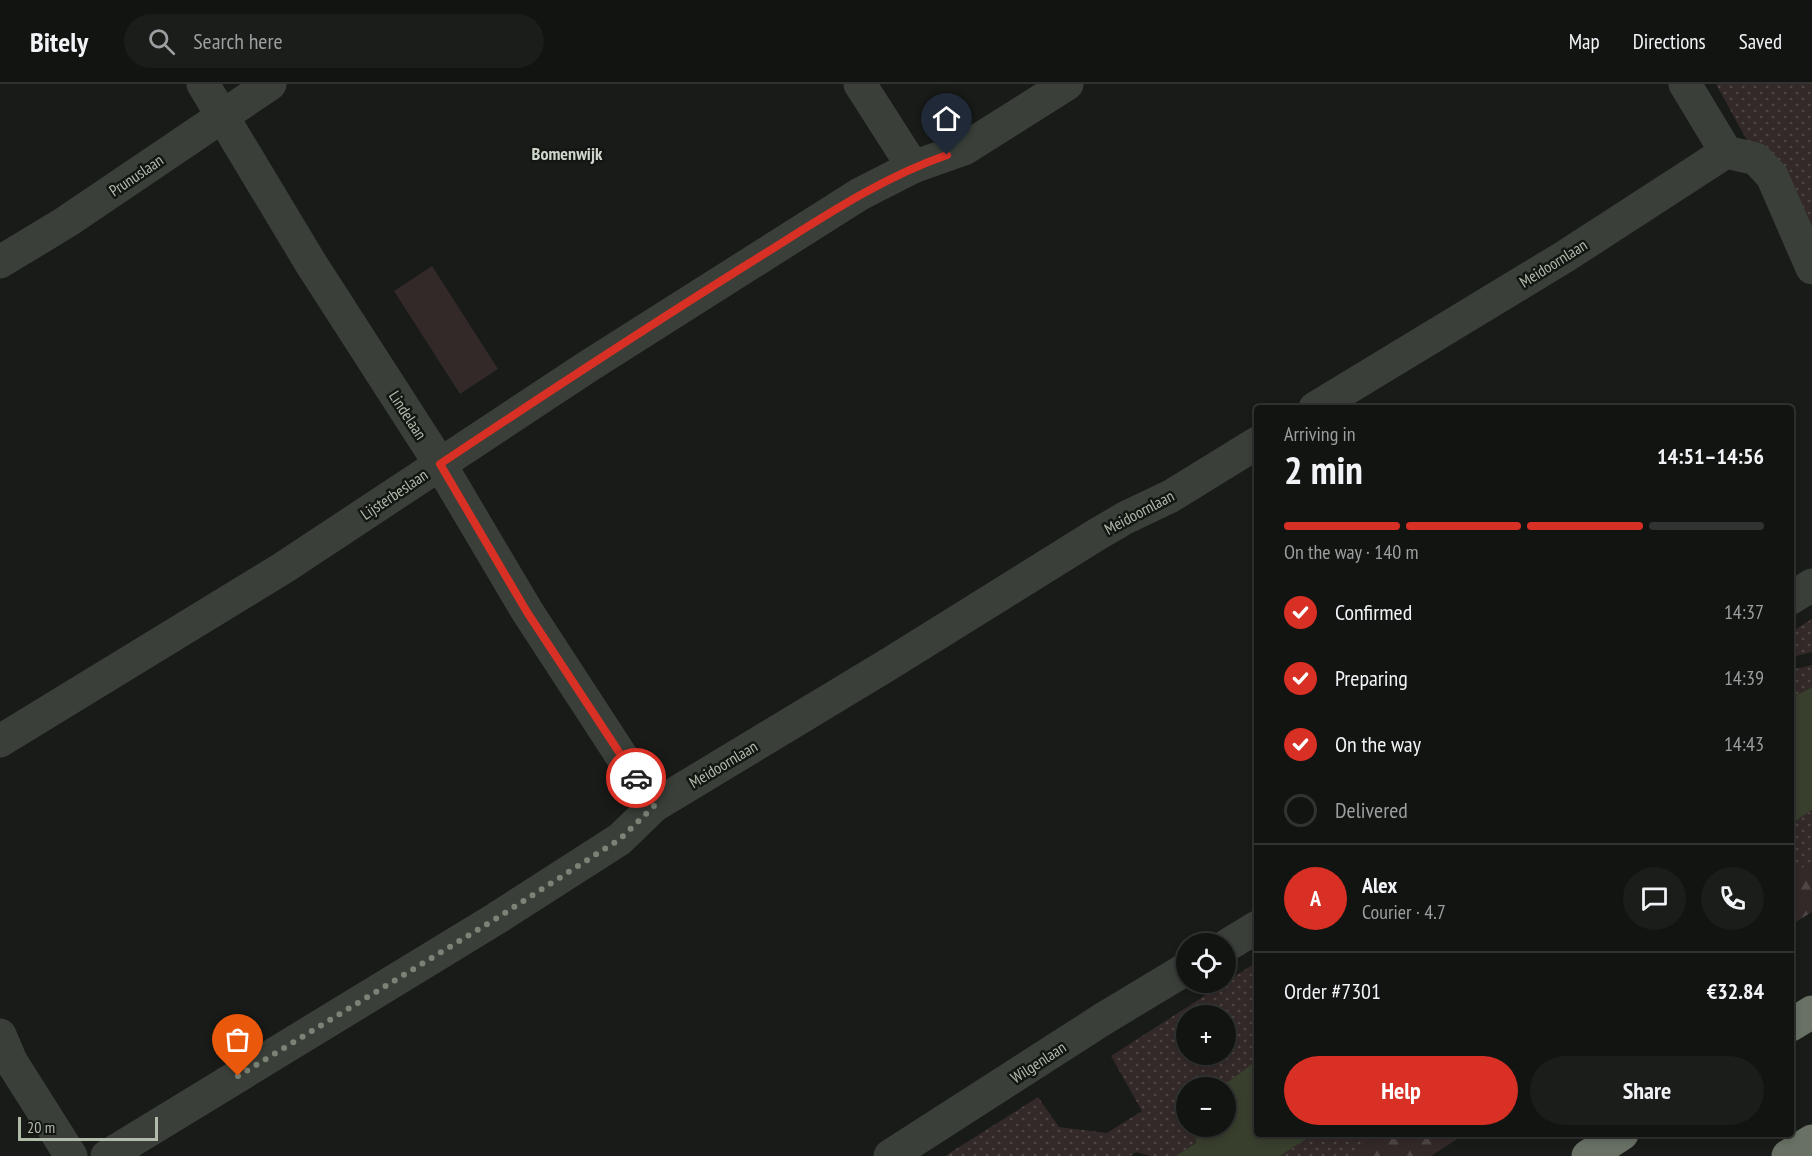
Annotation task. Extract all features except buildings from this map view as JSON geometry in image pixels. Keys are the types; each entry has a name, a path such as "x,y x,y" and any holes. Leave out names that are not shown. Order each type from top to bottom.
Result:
{"highway":[{"path":"1794,1023 1812,1012"},
{"path":"1588,1156 1617,1137"},
{"path":"1788,1156 1812,1141"}],"street":[{"name":"Lindelaan","path":"203,84 310,262 440,464 527,612 654,806"},
{"name":"Prunuslaan","path":"0,262 66,222 270,84"},
{"path":"860,84 913,167"},
{"name":"Lijsterbeslaan","path":"0,741 283,568 752,261 860,194 913,167 964,149 1067,84"},
{"path":"1685,84 1726,152 1755,159 1772,176 1812,267"},
{"name":"Meidoornlaan","path":"1320,405 1564,257 1726,152"},
{"name":"Meidoornlaan","path":"107,1156 497,918 620,839 654,806 1096,535 1171,496 1254,445"},
{"path":"1794,596 1812,585"},
{"path":"1236,940 1254,929"},
{"name":"Wilgenlaan","path":"890,1156 1103,1019 1176,975"},
{"path":"0,1035 11,1061 71,1156"}],"green space":[{"path":"1716,84 1812,84 1812,259"},
{"path":"432,266 498,369 460,394 394,291"},
{"path":"1812,619 1812,652 1796,656 1794,630"},
{"path":"1812,665 1812,687 1794,696 1794,669"},
{"path":"1812,810 1812,862 1794,873 1794,822"},
{"path":"1812,862 1812,912 1794,923 1794,873"},
{"path":"1254,964 1254,1062 1234,1077 1176,1077 1176,1137 1195,1137 1196,1143 1175,1156 1150,1156 1136,1152 1130,1156 945,1156 1038,1097 1059,1127 1107,1133 1142,1111 1111,1056 1176,1014 1176,1065 1236,1065 1236,1005 1190,1005 1209,993 1236,993 1236,976"},
{"path":"1310,1137 1377,1137 1348,1156 1280,1156"},
{"path":"1377,1137 1460,1137 1431,1156 1348,1156"}],"shaded area":[{"path":"1812,687 1812,810 1794,822 1794,696"},
{"path":"1254,1062 1254,1137 1310,1137 1280,1156 1175,1156 1196,1143 1195,1137 1236,1137 1234,1077"}],"way so far":[{"path":"238,1076 497,918 620,839 654,806 636,778"}],"district":[{"name":"Bomenwijk","path":"567,153"}],"route":[{"path":"636,778 527,612 440,464 677,309 860,194 913,167 947,155"}]}
